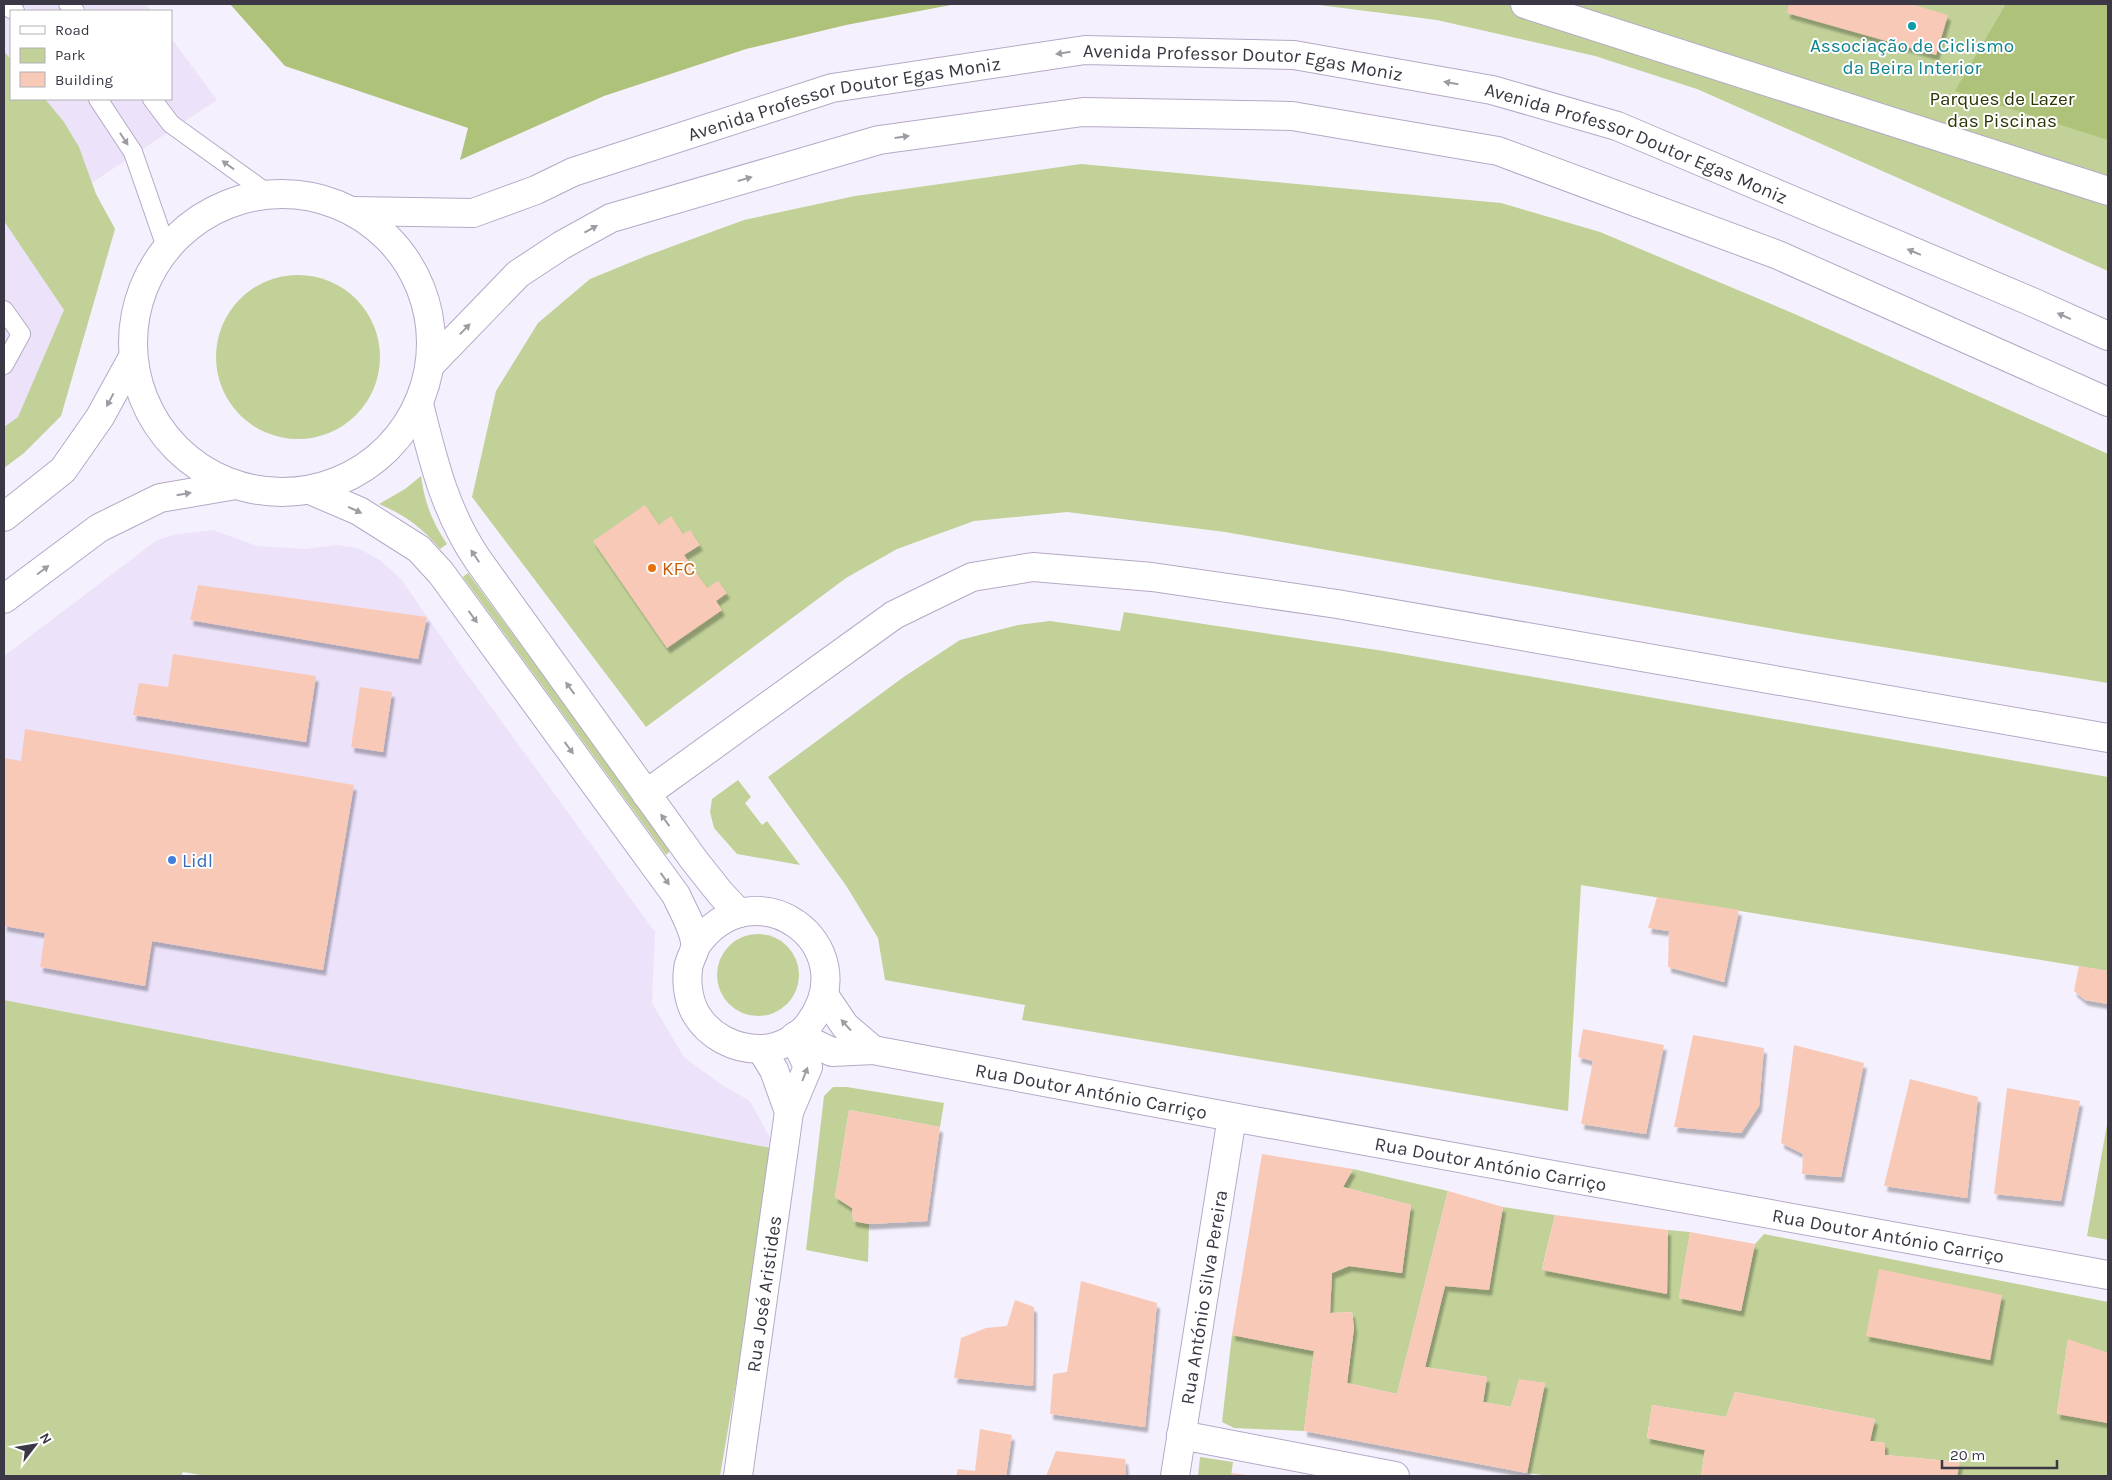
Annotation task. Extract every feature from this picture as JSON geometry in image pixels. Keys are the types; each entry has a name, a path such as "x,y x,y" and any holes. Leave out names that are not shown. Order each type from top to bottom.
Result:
{"street":[{"path":"1525,4 2108,191"},
{"name":"Avenida Professor Doutor Egas Moniz","path":"353,210 473,213 536,190 573,172 832,88 1086,50 1294,55 1492,90 1617,126 2030,300 2108,336"},
{"path":"431,364 518,274 562,245 611,218 879,140 1082,112 1292,116 1498,152 1778,255 2108,402"},
{"path":"267,193 312,196 353,210 390,239 416,275 430,318 431,364 419,404 403,432 377,459 334,484 286,493 236,485 198,466 166,437 143,399 133,357 134,318 146,281 166,247 194,220 229,202 267,193"},
{"path":"4,517 63,470 100,417 133,357"},
{"path":"419,404 436,468 458,529 478,560 646,794 698,865 739,913"},
{"path":"4,599 99,528 160,498 236,485"},
{"path":"310,490 359,511 420,549 441,573 676,895 689,923 695,947"},
{"path":"646,794 894,615 972,577 1032,567 1152,577 1337,604 2108,738"},
{"path":"759,910 778,914 796,923 806,933 821,955 826,975 824,995 817,1014 805,1030 788,1042 768,1048 746,1049 726,1042 709,1030 696,1014 688,992 688,969 695,947 713,925 739,913 759,910"},
{"path":"824,995 846,1026 873,1050"},
{"name":"Rua José Aristides","path":"738,1476 790,1112 808,1066 796,1036"},
{"name":"Rua Doutor António Carriço","path":"796,1036 832,1052 873,1050 1232,1117 2108,1275"},
{"name":"Rua José Aristides","path":"761,1049 774,1070 790,1112"},
{"name":"Rua António Silva Pereira","path":"1175,1476 1232,1117"},
{"path":"1181,1435 1395,1476"}],"lane":[{"path":"99,100 133,152 166,247"},
{"path":"153,100 171,124 267,193"},
{"path":"4,310 21,334 4,365"}],"shaded area":[{"path":"4,4 146,4 151,10 10,10 10,100 172,100 172,39 217,100 90,184 115,229 61,416 24,453 4,468"},
{"path":"213,530 257,546 305,549 337,545 358,548 380,560 401,579 462,667 655,932 652,1003 684,1057 722,1085 750,1101 776,1149 4,1000 4,656 157,540 177,534"}],"green space":[{"path":"230,4 956,4 846,25 746,49 604,96 460,160 468,128 285,66"},
{"name":"Parques de Lazer das Piscinas","path":"1311,4 2108,4 2108,271 1697,89 1595,56 1437,20"},
{"path":"2006,4 2108,4 2108,140 1955,91"},
{"path":"4,51 10,59 10,100 46,100 64,122 79,147 96,194 115,229 61,416 24,453 4,468 4,427 18,417 64,310 4,221"},
{"path":"1081,164 1501,203 1600,232 1797,315 2108,454 2108,683 1802,634 1225,532 1067,512 974,521 897,549 846,578 646,727 472,497 496,391 538,323 590,279 744,220 855,196"},
{"path":"298,275 322,279 337,285 356,299 370,318 376,333 380,357 376,381 370,396 356,415 337,429 322,435 298,439 274,435 259,429 240,415 226,396 220,381 216,357 220,333 226,318 240,299 259,285 274,279"},
{"path":"421,476 430,512 447,544 440,549 413,523 379,504 405,489"},
{"path":"468,573 671,850 666,855 463,577"},
{"path":"1124,612 1384,651 2108,777 2108,971 1581,885 1568,1111 1022,1020 1025,1005 885,980 878,938 847,887 768,777 905,676 960,640 1018,625 1050,621 1120,631"},
{"path":"738,780 751,797 745,803 762,825 767,821 800,865 737,854 714,828 710,812 712,799"},
{"path":"758,934 774,937 787,946 796,959 799,975 796,991 787,1004 774,1013 758,1016 742,1013 729,1004 720,991 717,975 720,959 729,946 742,937"},
{"path":"4,1000 776,1149 720,1476 206,1476 183,1472 181,1476 4,1476"},
{"path":"833,1087 847,1087 944,1103 940,1127 849,1110 835,1197 852,1208 853,1221 869,1224 868,1262 806,1250 824,1096"},
{"path":"2108,1119 2108,1240 2087,1236"},
{"path":"1353,1169 1448,1191 1397,1394 1347,1383 1354,1328 1352,1312 1330,1313 1332,1273 1349,1266 1402,1273 1411,1205 1343,1187"},
{"path":"1503,1207 1555,1215 1542,1269 1667,1293 1668,1230 1690,1232 1679,1298 1741,1311 1755,1244 1764,1234 2108,1302 2108,1353 2068,1340 2057,1413 2108,1423 2108,1476 1957,1476 1959,1462 1885,1455 1885,1443 1870,1441 1875,1419 1735,1392 1726,1417 1652,1405 1647,1438 1705,1450 1701,1476 1551,1476 1527,1473 1545,1383 1519,1380 1511,1407 1483,1402 1487,1377 1425,1367 1445,1286 1489,1289"},
{"path":"1232,1335 1314,1351 1304,1431 1234,1428 1222,1422"},
{"path":"1200,1457 1233,1462 1231,1476 1198,1476"}],"building":[{"path":"1789,4 1911,4 1948,15 1936,55 1787,13"},
{"name":"KFC","path":"645,505 659,525 671,516 683,534 690,530 700,545 684,555 707,588 718,581 727,593 716,601 722,610 667,648 593,541"},
{"path":"198,585 427,617 418,659 190,620"},
{"path":"173,654 316,676 306,742 133,715 139,683 168,687"},
{"path":"360,687 392,692 383,752 351,747"},
{"name":"Lidl","path":"25,729 354,785 323,970 152,941 145,986 40,967 45,933 4,926 4,758 21,761"},
{"path":"1657,897 1739,910 1724,982 1668,967 1669,931 1648,928"},
{"path":"2079,966 2108,971 2108,1004 2085,1000 2074,991"},
{"path":"1583,1029 1664,1045 1646,1134 1581,1124 1593,1061 1578,1057"},
{"path":"1693,1035 1764,1048 1759,1106 1741,1133 1674,1127"},
{"path":"1794,1045 1864,1063 1841,1177 1802,1174 1803,1154 1781,1143"},
{"path":"1910,1079 1978,1097 1967,1198 1884,1186"},
{"path":"2007,1088 2080,1101 2061,1201 1994,1194"},
{"path":"849,1110 940,1127 927,1221 869,1224 853,1221 852,1208 835,1197"},
{"path":"1262,1154 1353,1169 1343,1187 1411,1205 1402,1273 1349,1266 1332,1273 1330,1313 1352,1312 1354,1328 1347,1383 1397,1394 1448,1191 1503,1207 1489,1290 1445,1286 1425,1367 1487,1377 1483,1402 1511,1407 1519,1379 1545,1383 1527,1473 1304,1431 1314,1351 1232,1335"},
{"path":"1555,1215 1668,1230 1667,1294 1542,1270"},
{"path":"1690,1232 1755,1244 1741,1311 1679,1298"},
{"path":"1879,1269 2002,1295 1990,1360 1866,1336"},
{"path":"1081,1281 1157,1303 1145,1427 1050,1414 1053,1374 1067,1372"},
{"path":"1015,1300 1034,1307 1033,1386 954,1378 961,1338 986,1328 1007,1326"},
{"path":"2068,1339 2108,1353 2108,1423 2057,1414"},
{"path":"1735,1392 1875,1419 1870,1441 1885,1443 1885,1455 1960,1462 1957,1476 1701,1476 1705,1450 1647,1438 1652,1405 1726,1417"},
{"path":"980,1429 1012,1435 1006,1476 956,1476 958,1469 975,1471"},
{"path":"1056,1451 1125,1459 1126,1476 1046,1476"},
{"path":"1231,1473 1247,1475 1247,1476 1231,1476"}],"place":[{"name":"Associação de Ciclismo da Beira Interior","path":"1912,26"},
{"name":"KFC","path":"652,568"},
{"name":"Lidl","path":"172,860"}]}
